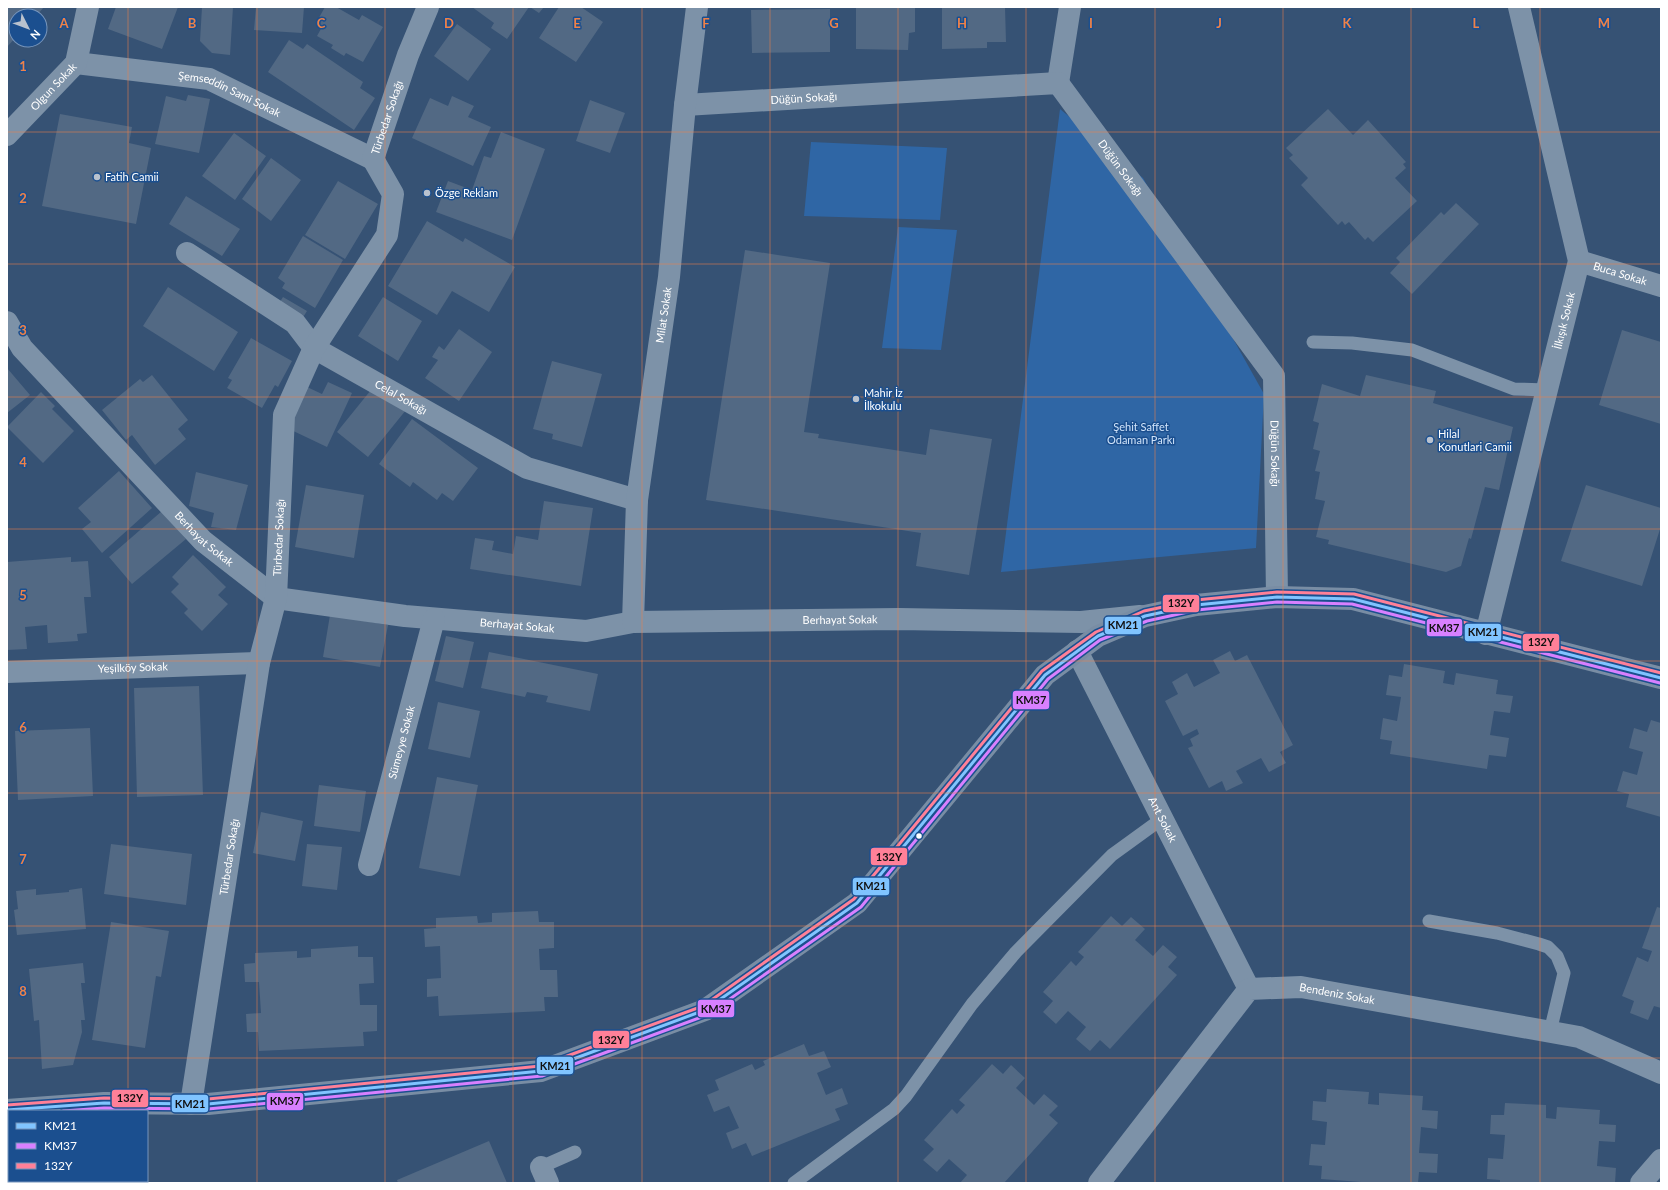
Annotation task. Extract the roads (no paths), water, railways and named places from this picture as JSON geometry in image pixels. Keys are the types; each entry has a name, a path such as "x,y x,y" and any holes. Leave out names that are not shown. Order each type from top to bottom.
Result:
{"street":[{"name":"Olgun Sokak","path":"7,135 76,63 88,7"},
{"name":"Türbedar Sokağı","path":"191,1104 260,663 276,598 284,415 314,348 387,235 393,194 373,159 408,55 428,7"},
{"name":"Milat Sokak","path":"633,622 637,500 669,278 685,105 697,7"},
{"path":"1058,83 1070,7"},
{"name":"İlkışık Sokak","path":"1486,634 1579,261 1519,7"},
{"name":"Şemseddin Sami Sokak","path":"76,63 209,79 373,159"},
{"name":"Düğün Sokağı","path":"685,105 1058,83 1274,376 1278,597"},
{"name":"Celal Sokağı","path":"187,253 295,323 314,348 527,468 637,500"},
{"name":"Buca Sokak","path":"1579,261 1661,286"},
{"name":"Berhayat Sokak","path":"7,322 22,348 203,541 276,598 434,619 586,631 633,622 899,619 1082,622 1145,616"},
{"path":"7,1110 208,1104 541,1071 705,1010 857,903 1045,675 1098,636 1145,616 1196,605 1278,597 1352,599 1661,678"},
{"name":"Sümeyye Sokak","path":"369,865 434,619"},
{"name":"Ant Sokak","path":"1078,651 1249,989"},
{"name":"Yeşilköy Sokak","path":"7,672 260,663"},
{"name":"Bendeniz Sokak","path":"1249,989 1301,987 1579,1037 1661,1073"},
{"path":"1099,1183 1249,989"},
{"path":"1641,1183 1661,1160"}],"lane":[{"path":"1313,342 1352,343 1412,350 1514,389 1547,390"},
{"path":"794,1183 894,1109 906,1096 972,1004 1016,952 1112,855 1163,818"},
{"path":"1429,921 1497,933 1548,947 1557,956 1564,973 1550,1032"},
{"path":"544,1175 575,1152"}],"place":[{"name":"Fatih Camii","path":"97,177"},
{"name":"Özge Reklam","path":"427,193"},
{"name":"Mahir İz İlkokulu","path":"856,399"},
{"name":"Hilal Konutlari Camii","path":"1430,440"}],"park label":[{"name":"Şehit Saffet Odaman Parkı","path":"1141,433"}]}
